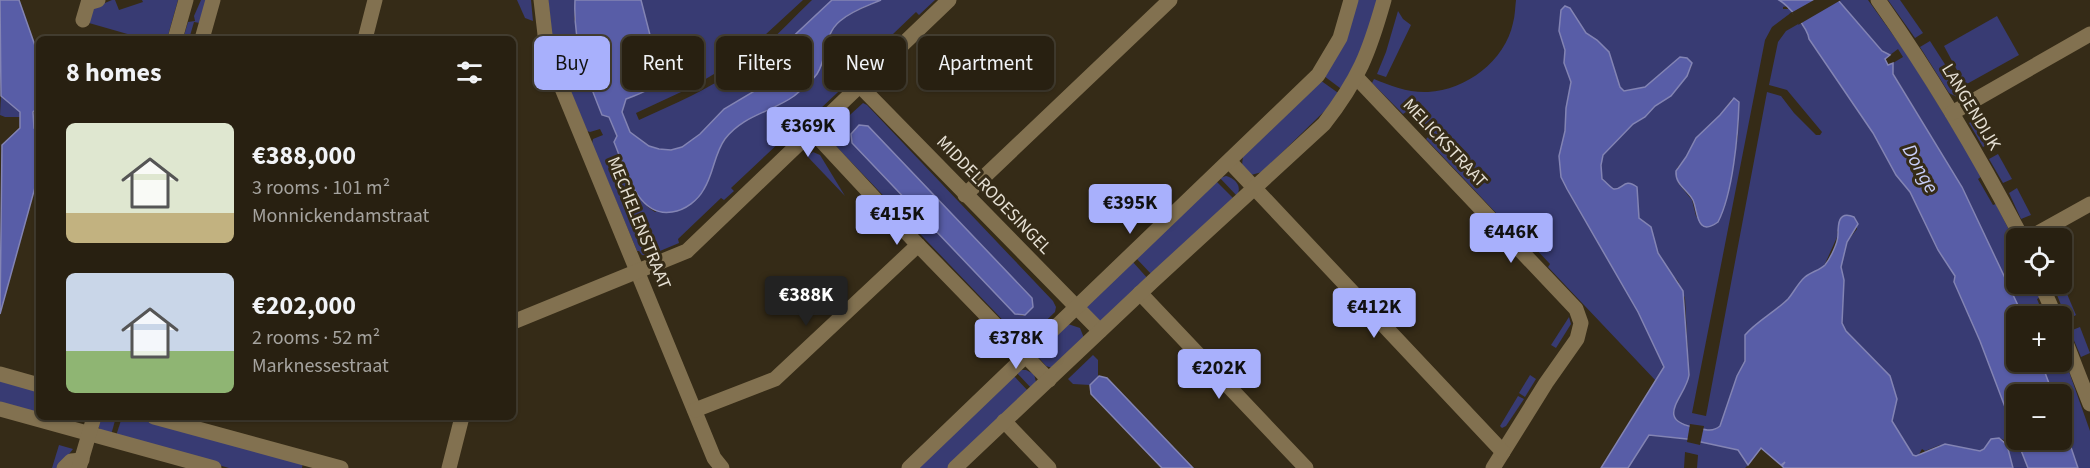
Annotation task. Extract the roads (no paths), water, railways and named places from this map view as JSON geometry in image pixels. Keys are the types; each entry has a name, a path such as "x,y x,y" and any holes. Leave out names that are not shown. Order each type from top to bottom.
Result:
{"street":[{"path":"83,20 88,3 98,0"},
{"path":"176,36 186,0"},
{"path":"203,36 213,0"},
{"path":"366,36 375,0"},
{"name":"MECHELENSTRAAT","path":"541,0 547,52 716,465"},
{"path":"906,42 949,0"},
{"path":"965,195 1170,0"},
{"path":"909,468 1318,75 1340,38 1350,0"},
{"path":"955,468 1140,292 1324,124 1357,78 1384,0"},
{"name":"LANGENDIJK","path":"1878,0 1914,51 1952,113 1989,174 2017,228"},
{"path":"1952,113 2090,34"},
{"name":"MELICKSTRAAT","path":"1357,78 1576,309 1581,322 1577,339 1546,383 1493,468"},
{"path":"516,321 687,251 856,90"},
{"name":"MIDDELRODESINGEL","path":"864,90 1100,331"},
{"path":"812,132 1049,380"},
{"path":"1230,162 1503,452"},
{"path":"2047,228 2090,204"},
{"path":"695,410 775,379 918,245"},
{"path":"1140,292 1306,468"},
{"path":"2072,350 2085,374 2090,404"},
{"path":"0,374 36,384"},
{"path":"0,409 36,419"},
{"path":"41,420 214,468"},
{"path":"64,468 71,460 80,464 93,420"},
{"path":"165,420 341,468"},
{"path":"449,468 461,420"},
{"path":"1004,421 1049,468"}],"water":[{"path":"0,0 19,0 36,48 36,109 33,112 36,130 36,184 0,314 2,145 20,128 20,112 1,96"},
{"path":"575,0 641,0 650,36 622,36 622,90 648,90 626,99 622,112 630,132 649,146 671,150 682,147 700,134 724,109 756,90 801,90 794,96 740,124 732,131 721,145 710,177 695,201 677,211 660,212 650,207 634,189 614,142 617,136 609,117 602,115 593,90 610,90 610,36 577,36"},
{"path":"832,0 881,0 844,17 830,36 824,36 824,57 812,80 812,36 794,36"},
{"name":"Donge","path":"1779,0 1838,0 1882,51 1890,55 1885,59 1888,65 1893,63 1893,74 1962,187 2006,280 2006,294 2013,294 2018,306 2006,306 2006,372 2045,372 2049,384 2006,384 2006,410 1980,341 1954,282 1955,276 1938,250 1910,192 1896,175 1873,133 1809,39 1801,23"},
{"path":"1565,6 1570,8 1586,33 1609,52 1620,87 1624,91 1645,87 1680,57 1687,58 1692,63 1687,76 1671,96 1633,124 1603,155 1601,165 1602,179 1613,189 1629,183 1637,187 1639,218 1651,227 1658,253 1683,291 1689,375 1675,407 1676,420 1684,425 1707,430 1720,426 1737,376 1745,361 1745,335 1788,299 1805,277 1825,265 1837,242 1840,220 1845,215 1849,215 1854,217 1858,224 1847,242 1841,267 1844,280 1842,323 1846,331 1890,376 1897,399 1892,421 1913,455 1916,456 1945,444 1980,451 1991,439 1999,438 2006,444 2013,468 1784,468 1782,466 1785,462 1781,465 1761,448 1748,465 1738,450 1687,439 1649,435 1628,468 1601,468 1664,367 1638,312 1561,177 1559,156 1565,131 1566,108 1571,82 1564,63 1565,50 1559,31 1561,10"},
{"path":"1734,98 1739,102 1731,180 1718,222 1706,227 1699,221 1691,196 1677,180 1676,171 1696,138"},
{"path":"859,125 868,126 1032,298 1033,307 1025,315 1015,314 852,143 851,134"},
{"path":"1099,376 1107,378 1193,468 1162,468 1091,394 1090,385"},
{"path":"2021,450 2072,450 2078,468 2028,468"}]}
